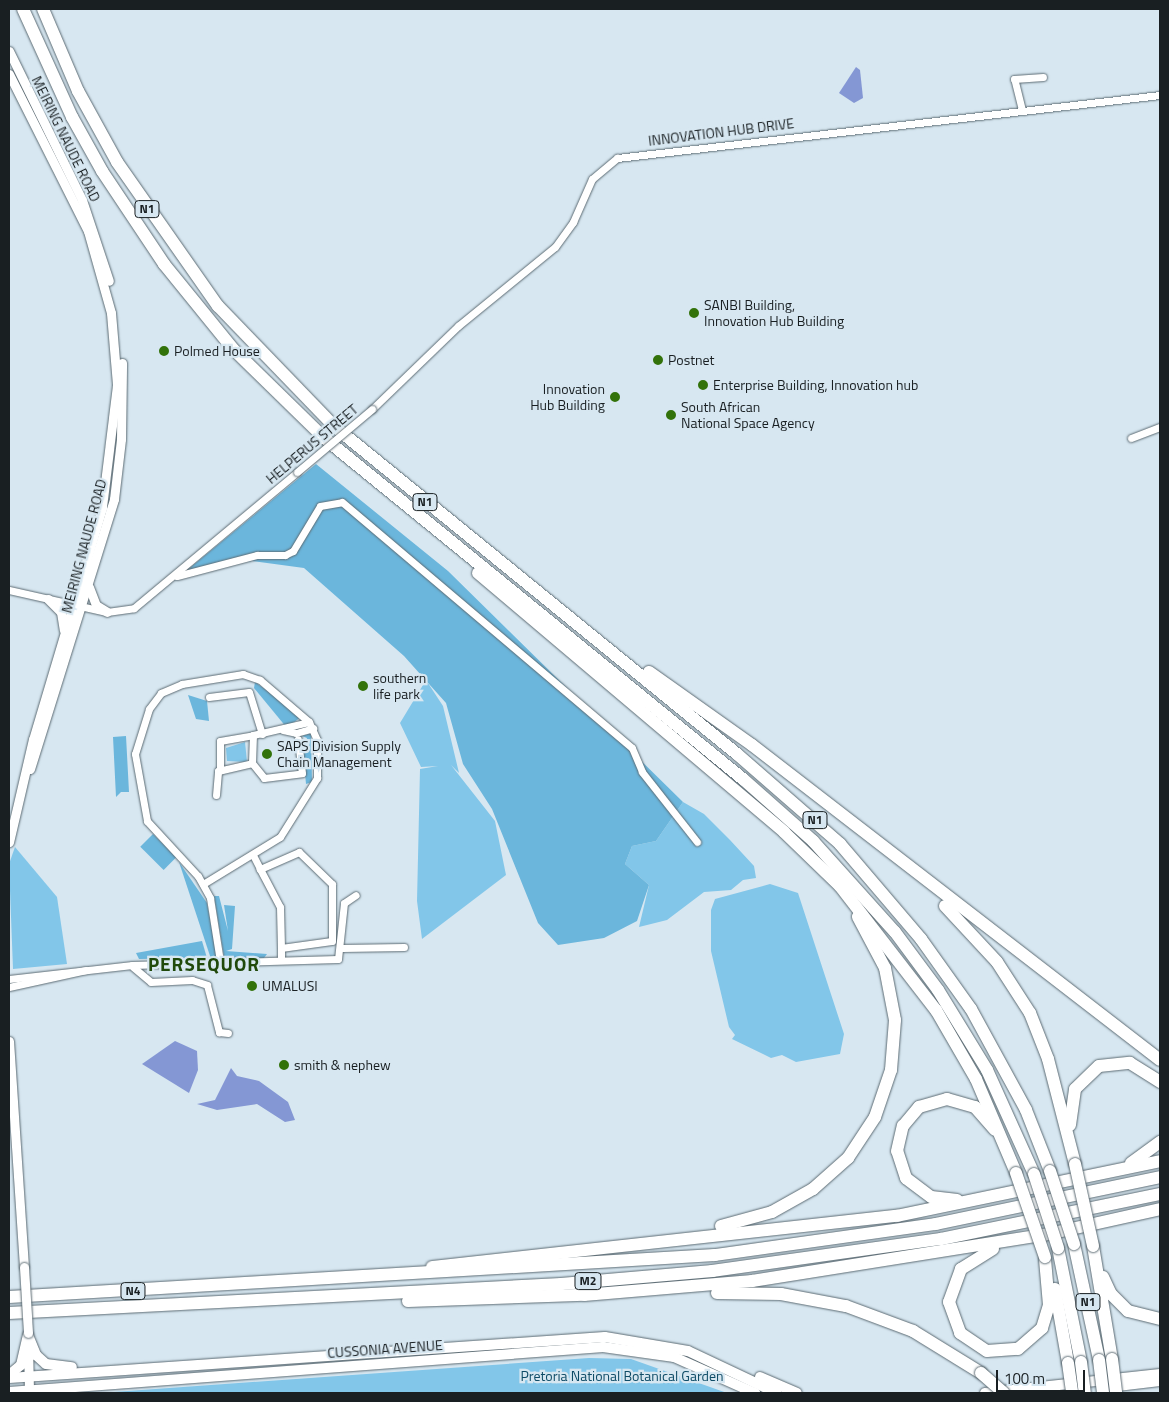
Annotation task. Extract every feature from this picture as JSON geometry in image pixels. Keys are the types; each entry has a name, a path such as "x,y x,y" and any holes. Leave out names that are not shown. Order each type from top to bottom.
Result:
{"highway":[{"name":"N1","path":"23,9 72,117 102,171 190,299 293,411 468,557 743,778 839,868 895,932 948,1006 987,1070 1034,1174 1058,1248 1081,1362 1085,1393"},
{"name":"N1","path":"42,9 78,90 117,162 218,306 324,417 808,813 863,867 971,1009 1026,1110 1050,1171 1074,1244 1106,1360 1103,1393"},
{"path":"485,550 509,562 1160,1060"},
{"path":"468,557 502,598 808,855 867,916 936,1010 976,1079 1016,1171 1045,1258 1068,1363 1072,1393"},
{"path":"861,831 969,930 1012,981 1044,1045 1094,1249 1106,1360 1116,1393"},
{"path":"642,1241 745,1220 793,1202 848,1158 879,1108 894,1046 888,978 862,923 808,855"},
{"path":"1074,1162 1069,1110 1084,1077 1100,1066 1123,1062 1144,1068 1160,1082"},
{"path":"1016,1171 989,1122 961,1101 937,1100 919,1107 906,1121 899,1136 897,1156 903,1172 931,1197 959,1200 1025,1191"},
{"path":"1071,1181 1137,1161 1160,1142"},
{"path":"258,1284 642,1241 897,1216 1025,1191 1160,1161"},
{"name":"M2","path":"258,1284 541,1269 780,1248 1005,1212 1160,1178"},
{"name":"M2","path":"9,1314 561,1284 712,1271 941,1239 1160,1194"},
{"path":"584,1295 818,1273 1044,1235 1160,1209"},
{"path":"1090,1226 1160,1219"},
{"path":"1044,1235 988,1251 962,1270 949,1302 960,1333 975,1346 994,1352 1012,1351 1030,1341 1042,1328 1049,1305 1045,1258"},
{"path":"1094,1249 1117,1301 1135,1314 1160,1319"},
{"name":"N4","path":"9,1297 258,1284"},
{"path":"9,1314 584,1295 750,1292 814,1298 902,1326 981,1373 1004,1393"}],"main road":[{"path":"28,1334 36,1355 50,1366 119,1371"},
{"path":"9,1376 20,1366 28,1334"},
{"name":"CUSSONIA AVENUE","path":"9,1376 28,1377 606,1337 673,1346 740,1372"},
{"name":"CUSSONIA AVENUE","path":"9,1392 603,1347 674,1357 732,1381 755,1393"},
{"path":"740,1372 777,1393"},
{"path":"740,1372 797,1393"},
{"path":"985,1393 1160,1374"},
{"path":"732,1381 744,1393"},
{"path":"1049,1393 1160,1382"}],"street":[{"name":"MEIRING NAUDE ROAD","path":"9,51 86,209 104,258 117,317 123,378 119,464 89,587 64,635 20,792 9,842"},
{"path":"1021,67 1022,77"},
{"name":"MEIRING NAUDE ROAD","path":"9,74 82,217 105,287 115,346 110,463 78,605 20,792"},
{"path":"1022,110 1013,82 1022,77 1043,77"},
{"name":"INNOVATION HUB DRIVE","path":"458,326 555,247 574,222 592,179 617,158 1160,95"},
{"name":"HELPERUS STREET","path":"107,612 134,608 177,576 372,409 458,326"},
{"path":"1131,438 1160,427"},
{"path":"177,576 248,559 293,551 320,506 342,502 632,748 642,772 697,842"},
{"path":"89,587 96,605 107,612"},
{"path":"9,590 107,612"},
{"path":"48,599 62,614 64,635"},
{"path":"203,884 280,837 312,792 317,774 311,725 247,675 232,674 165,691 149,709 135,754 147,821 203,884 212,905 220,961"},
{"path":"209,697 250,693 262,734"},
{"path":"216,795 215,780 220,770 220,742 283,730 296,733 311,725"},
{"path":"253,735 252,763 264,778 302,773 298,739"},
{"path":"220,770 252,763"},
{"path":"260,869 299,852 333,888 331,944 281,948"},
{"path":"253,855 280,907 281,960"},
{"path":"9,979 89,969 220,961 334,960 341,957 344,903 356,895"},
{"path":"342,948 404,947"},
{"path":"133,967 151,982 192,980 207,985 219,1032 228,1033"},
{"path":"9,987 89,969"},
{"path":"9,1041 28,1334 29,1391"}],"green space":[{"path":"426,680 443,706 459,773 451,765 495,821 506,875 422,939 417,901 420,769 438,766 421,767 400,723"},
{"path":"245,742 247,762 227,761 226,748"},
{"path":"683,802 704,814 730,840 754,866 756,878 743,880 731,890 704,892 667,920 639,927 649,885 625,864 632,846 656,841"},
{"path":"15,847 57,897 67,964 13,969 9,864"},
{"path":"770,884 798,893 844,1034 840,1054 796,1062 782,1055 771,1058 732,1039 735,1035 729,1027 711,951 711,910 715,899"},
{"name":"Pretoria National Botanical Garden","path":"589,1358 631,1359 727,1393 100,1393"}],"shaded area":[{"path":"856,67 860,70 863,98 854,103 839,93"},
{"path":"316,464 448,571 683,802 656,841 632,846 625,864 649,885 637,921 604,938 558,945 538,923 492,809 463,764 446,703 404,656 304,568 252,561 186,571"},
{"path":"255,682 302,716 287,728 254,688"},
{"path":"188,695 207,701 209,721 196,719"},
{"path":"311,733 312,782 306,784 303,752 307,738 302,736"},
{"path":"126,736 129,792 121,792 116,797 113,737"},
{"path":"153,834 176,857 164,870 140,847"},
{"path":"179,862 207,903 217,958 211,959"},
{"path":"214,896 219,896 228,931 224,905 235,906 232,949 226,951 267,954 264,958 224,957"},
{"path":"202,941 207,958 139,959 136,953"},
{"path":"175,1041 197,1051 198,1070 189,1093 142,1064"},
{"path":"231,1068 237,1076 259,1081 288,1102 295,1120 285,1122 257,1104 217,1110 197,1104 215,1100"}],"place":[{"name":"SANBI Building, Innovation Hub Building","path":"694,313"},
{"name":"Polmed House","path":"164,351"},
{"name":"Postnet","path":"658,360"},
{"name":"Enterprise Building, Innovation hub","path":"703,385"},
{"name":"Innovation Hub Building","path":"615,397"},
{"name":"South African National Space Agency","path":"671,415"},
{"name":"southern life park","path":"363,686"},
{"name":"SAPS Division Supply Chain Management","path":"267,754"},
{"name":"UMALUSI","path":"252,986"},
{"name":"smith & nephew","path":"284,1065"}],"district":[{"name":"PERSEQUOR","path":"204,964"}]}
